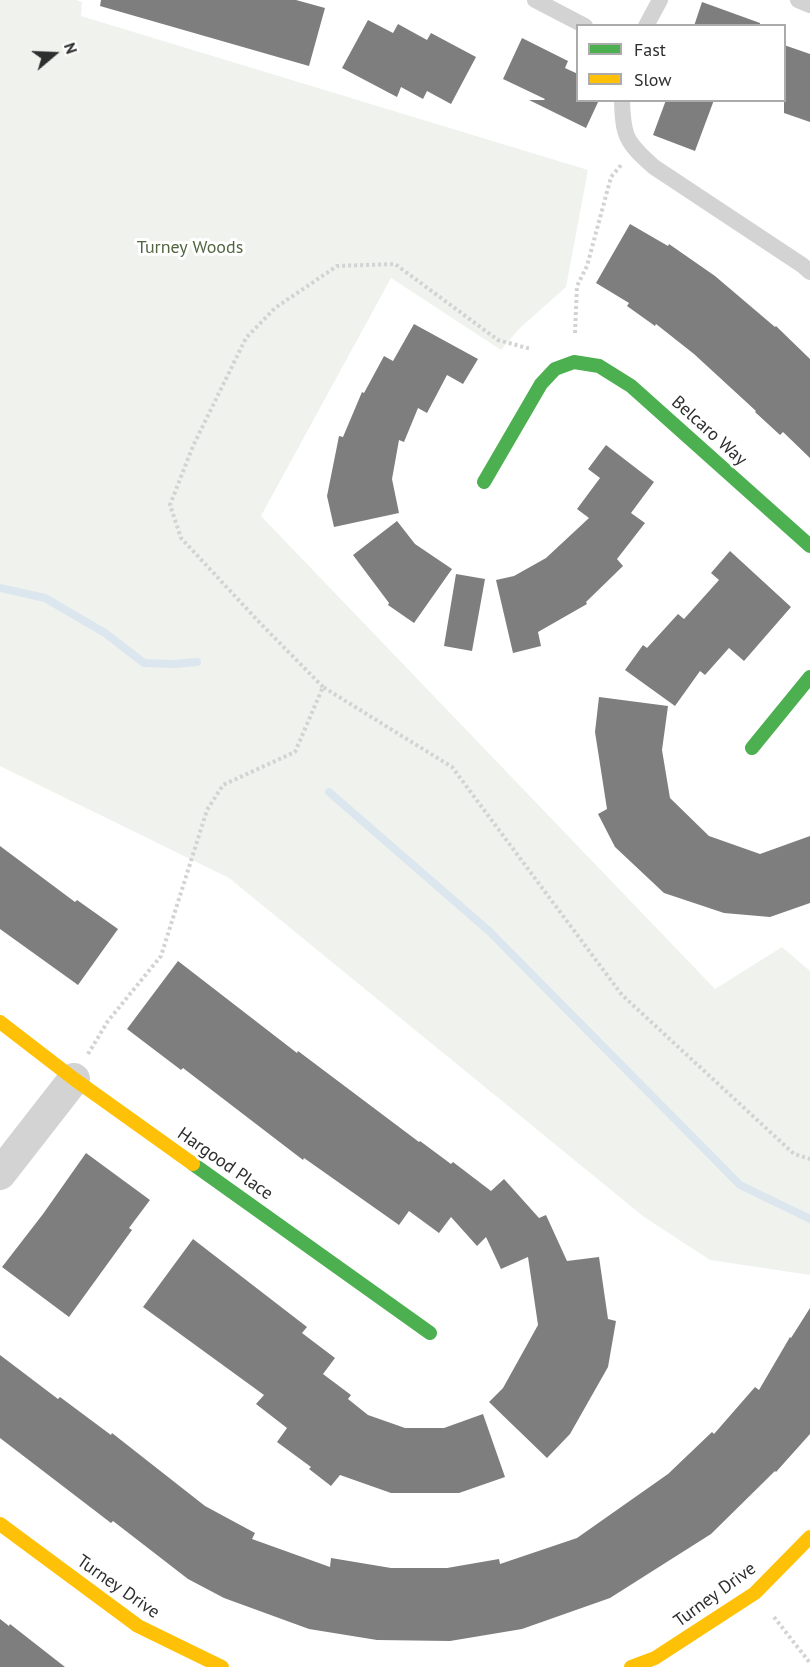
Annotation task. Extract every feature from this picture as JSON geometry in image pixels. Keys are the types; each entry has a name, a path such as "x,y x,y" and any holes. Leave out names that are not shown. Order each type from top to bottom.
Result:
{"street":[{"path":"484,482 541,384 555,369 574,362"},
{"name":"Belcaro Way","path":"574,362 599,366 631,386 810,546"},
{"path":"752,748 810,678"},
{"name":"Hargood Place","path":"0,1022 74,1079 430,1333"},
{"path":"0,1174 74,1079"},
{"name":"Turney Drive","path":"0,1524 138,1626 222,1667"},
{"name":"Turney Drive","path":"630,1667 656,1658 755,1593 810,1537"}],"lane":[{"path":"535,0 581,24"},
{"path":"647,24 660,0"},
{"path":"798,0 810,5"},
{"path":"622,102 622,129 635,150 654,167 810,272"}],"path":[{"path":"635,150 611,177 587,266 577,286 574,362 498,340 395,264 337,266 274,308 246,338 193,446 170,505 181,538 323,687 452,767 622,995 795,1154 810,1159"},
{"path":"74,1079 108,1020 161,956 207,810 223,785 295,752 323,687"},
{"path":"755,1593 810,1663"}],"green space":[{"name":"Turney Woods","path":"0,0 76,0 82,2 81,16 588,170 566,287 520,328 501,350 391,278 261,516 715,989 782,947 810,971 810,1275 710,1260 644,1217 229,878 0,766"}],"building":[{"path":"101,0 296,0 325,8 309,66 100,6"},
{"path":"702,2 760,23 760,24 695,24"},
{"path":"368,20 393,33 398,24 427,40 431,33 476,57 451,104 427,91 423,99 401,87 397,97 342,68"},
{"path":"522,38 568,61 565,68 576,73 576,102 598,102 586,128 529,100 545,99 503,79"},
{"path":"786,46 810,54 810,122 784,113"},
{"path":"665,102 713,102 695,151 653,135"},
{"path":"630,224 668,246 669,244 715,276 776,326 810,359 810,458 783,432 780,435 694,354 656,324 655,326 627,306 629,303 596,283"},
{"path":"414,324 478,359 463,384 447,375 427,413 418,408 404,442 399,440 392,479 399,513 334,527 327,496 339,436 343,437 362,392 364,393 384,356 393,361"},
{"path":"606,445 654,482 631,513 645,523 617,559 623,566 586,602 587,604 538,632 541,646 513,653 496,580 514,576 546,558 589,518 577,509 600,478 588,469"},
{"path":"397,521 415,544 452,569 414,623 388,605 389,603 353,555"},
{"path":"730,551 791,607 744,661 729,648 705,675 700,671 675,706 625,670 643,645 647,648 678,614 684,619 719,580 711,573"},
{"path":"456,574 485,579 472,651 444,646"},
{"path":"599,697 668,706 662,750 670,798 709,836 760,854 810,836 810,903 770,917 724,913 664,893 615,847 598,814 607,809 595,732"},
{"path":"0,846 75,902 77,900 118,929 78,985 0,929"},
{"path":"178,961 297,1053 298,1051 419,1142 451,1164 453,1162 491,1191 504,1179 539,1218 546,1215 567,1261 599,1257 608,1319 616,1321 608,1367 570,1434 547,1458 489,1402 503,1388 538,1325 528,1257 501,1269 486,1237 477,1246 451,1217 439,1233 409,1211 399,1225 304,1158 303,1160 183,1068 181,1070 127,1029"},
{"path":"86,1153 150,1200 129,1228 132,1230 69,1317 2,1267"},
{"path":"193,1239 307,1327 302,1333 335,1358 323,1374 351,1395 348,1399 368,1415 405,1428 444,1428 483,1414 505,1477 459,1493 391,1493 340,1475 331,1486 309,1469 311,1467 277,1442 287,1428 256,1404 264,1395 143,1307"},
{"path":"810,1308 810,1434 776,1472 711,1534 610,1598 522,1629 450,1641 377,1640 309,1629 224,1598 188,1579 0,1438 0,1355 58,1399 60,1397 111,1435 112,1433 205,1506 255,1533 252,1539 330,1567 331,1558 391,1568 447,1568 499,1559 500,1564 577,1538 668,1474 712,1432 714,1434 755,1387 759,1390"},
{"path":"0,1619 9,1626 10,1624 65,1667 0,1667"}],"waterway":[{"path":"0,588 45,598 105,633 144,663 197,662"},
{"path":"329,792 489,931 740,1185 810,1219"}],"traffic: fast":[{"path":"484,482 541,384 555,369 574,362 599,366 631,386 810,546"},
{"path":"752,748 810,677"},
{"path":"193,1164 430,1333"}],"traffic: slow":[{"path":"0,1022 74,1079 193,1164"},
{"path":"0,1524 138,1626 222,1667"},
{"path":"631,1667 655,1658 755,1593 810,1537"}]}
